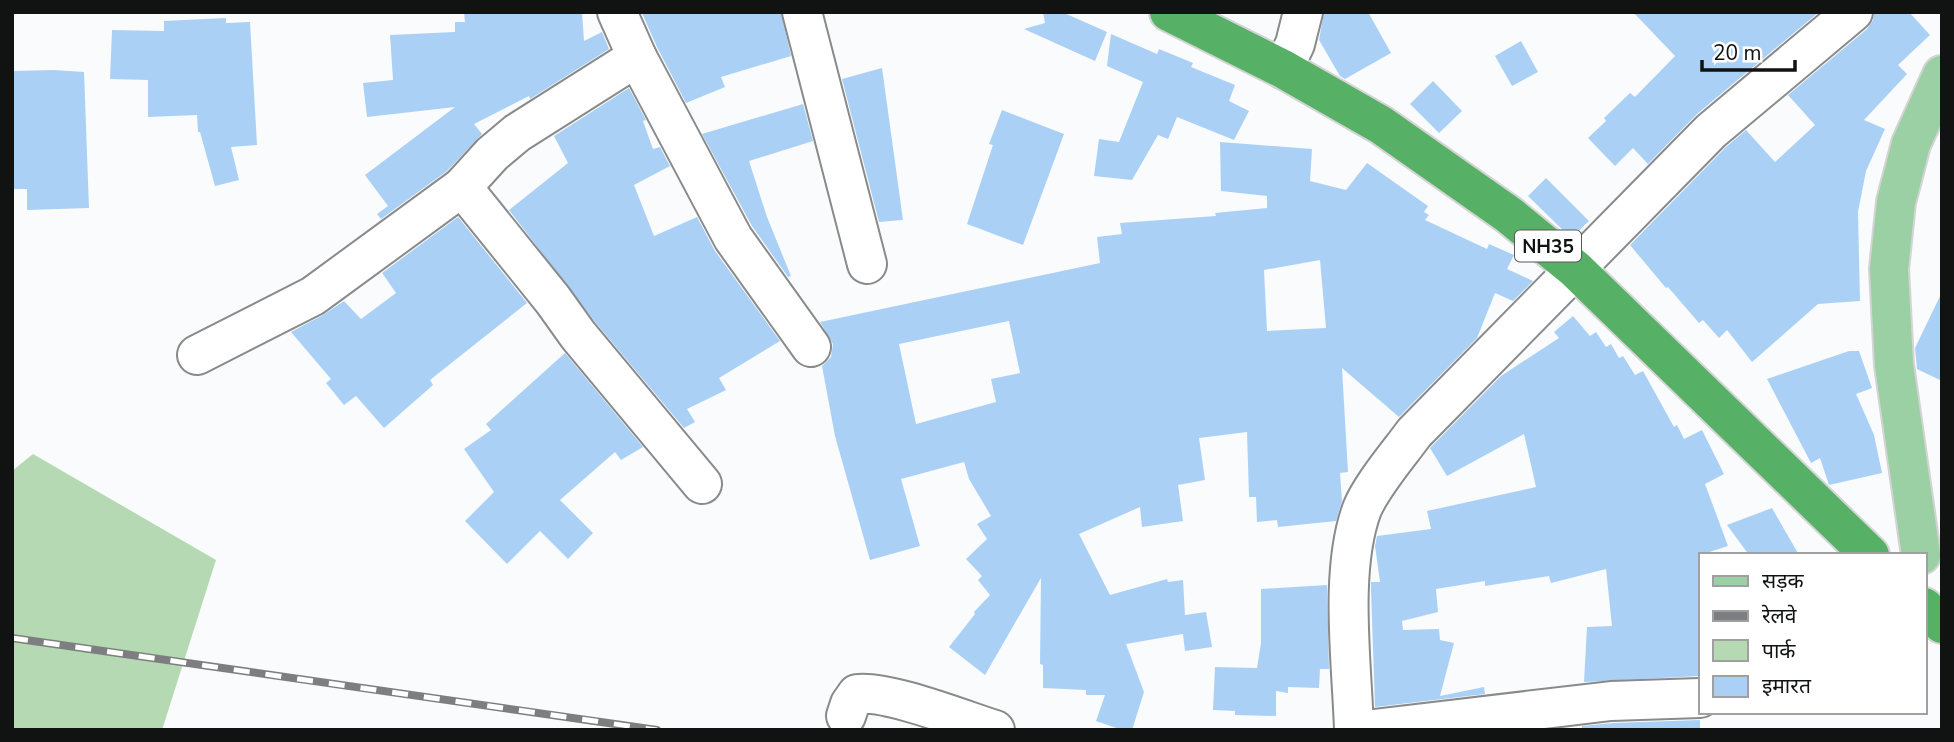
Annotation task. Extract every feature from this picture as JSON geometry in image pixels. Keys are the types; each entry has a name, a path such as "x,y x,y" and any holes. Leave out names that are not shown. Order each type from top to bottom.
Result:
{"highway":[{"name":"NH35","path":"1169,12 1283,69 1381,125 1509,215 1575,269 1868,553"}],"main road":[{"path":"1920,553 1894,365 1889,269 1896,202 1910,144 1942,75"}],"street":[{"path":"617,12 637,57 733,238 810,347"},
{"path":"802,12 867,264"},
{"path":"1283,69 1295,44 1303,12"},
{"path":"1354,730 1349,593 1351,556 1363,508 1385,473 1414,433 1711,131 1853,12"},
{"path":"197,355 313,296 462,187 492,154 517,132 637,57"},
{"path":"462,187 578,335 702,484"},
{"path":"846,716 857,694 867,693 995,730"},
{"path":"1365,730 1585,704 1699,698"}],"green space":[{"path":"33,454 216,560 162,730 12,730 12,471"}],"building":[{"path":"464,12 582,12 584,41 602,32 609,49 530,99 529,96 474,124 482,134 447,171 381,219 377,214 388,206 365,175 455,107 367,117 363,83 393,80 390,35 455,32 455,22 465,22"},
{"path":"781,12 791,56 721,77 725,87 686,103 657,47 642,13"},
{"path":"1043,12 1062,12 1107,32 1095,61 1024,29 1045,23"},
{"path":"1324,12 1368,12 1391,53 1345,79 1340,76 1319,40"},
{"path":"1633,12 1819,12 1697,114 1648,164 1633,148 1615,166 1588,138 1630,93 1635,97 1675,56"},
{"path":"1874,12 1909,12 1930,35 1898,65 1907,74 1864,120 1885,129 1866,171 1858,212 1860,301 1818,304 1752,362 1727,330 1719,338 1703,320 1699,323 1630,245 1746,130 1775,162 1815,125 1788,95 1867,29 1873,20"},
{"path":"226,18 226,23 250,22 257,145 231,147 239,180 215,186 198,132 197,115 148,117 148,80 110,79 112,30 164,31 164,21"},
{"path":"1111,34 1157,54 1159,49 1193,63 1191,67 1235,85 1229,101 1249,111 1234,140 1177,117 1168,139 1158,135 1132,180 1094,176 1099,139 1119,142 1143,82 1107,66"},
{"path":"1521,41 1538,72 1512,86 1495,56"},
{"path":"882,68 903,220 879,222 842,79"},
{"path":"12,71 84,72 89,208 27,210 27,189 13,189"},
{"path":"1433,81 1462,111 1439,133 1410,104"},
{"path":"629,88 646,120 643,121 653,149 660,147 670,166 634,185 654,236 697,217 715,251 780,341 719,378 726,390 687,409 695,422 684,428 595,322 509,210 568,163 554,136"},
{"path":"803,104 813,141 749,161 767,217 791,276 788,277 752,226 702,134"},
{"path":"1002,110 1064,134 1023,245 967,224 993,145 989,144"},
{"path":"1220,142 1312,149 1310,181 1346,190 1367,163 1428,206 1424,212 1429,215 1425,220 1487,249 1489,244 1514,255 1507,269 1533,281 1513,301 1495,293 1477,338 1399,417 1342,368 1348,472 1340,473 1342,501 1336,521 1278,527 1277,520 1257,522 1256,497 1249,497 1247,432 1199,438 1205,480 1178,485 1183,521 1142,527 1140,507 1079,534 1110,595 1167,579 1168,582 1183,580 1185,615 1206,612 1212,647 1185,651 1183,634 1126,644 1144,692 1132,730 1122,730 1096,721 1105,695 1086,695 1086,690 1043,688 1043,665 1040,664 1041,578 985,675 949,647 990,595 978,580 982,576 966,559 987,539 977,524 991,516 969,479 964,462 901,479 920,546 870,560 835,436 822,366 831,357 833,344 820,322 1100,263 1097,237 1122,234 1120,223 1216,216 1215,213 1267,208 1267,196 1221,191","holes":["1320,260 1326,328 1267,331 1264,270","1009,321 1020,373 991,379 996,402 916,424 899,344"]},
{"path":"1546,178 1589,221 1571,238 1528,196"},
{"path":"458,217 527,303 430,380 433,385 384,428 356,396 344,405 326,383 331,379 291,332 344,301 361,319 396,293 382,273"},
{"path":"1942,292 1942,381 1917,369 1915,348"},
{"path":"1573,316 1590,336 1596,332 1606,347 1611,344 1619,358 1623,356 1635,375 1643,371 1674,427 1677,425 1684,439 1702,430 1724,474 1705,484 1728,546 1699,553 1699,676 1584,682 1587,627 1612,626 1606,569 1551,583 1549,576 1485,586 1485,581 1436,589 1438,612 1402,621 1403,630 1439,629 1440,640 1454,643 1440,696 1484,687 1485,694 1375,707 1371,582 1380,582 1375,546 1377,536 1431,529 1427,511 1536,487 1524,434 1447,476 1430,448 1501,376 1559,338 1554,332"},
{"path":"1849,351 1859,351 1872,388 1856,394 1874,435 1882,473 1829,485 1820,458 1811,463 1767,379"},
{"path":"565,353 643,447 621,460 615,452 560,500 593,533 568,559 540,531 507,564 465,521 494,492 464,449 491,430 486,424"},
{"path":"1772,508 1798,553 1748,553 1727,525"},
{"path":"1327,585 1329,669 1320,669 1319,688 1288,687 1288,693 1276,691 1276,716 1235,715 1235,711 1213,710 1215,667 1257,668 1261,643 1261,589"},
{"path":"1700,720 1700,730 1582,730 1582,726 1613,723"}],"railway":[{"path":"12,638 657,730"}]}
